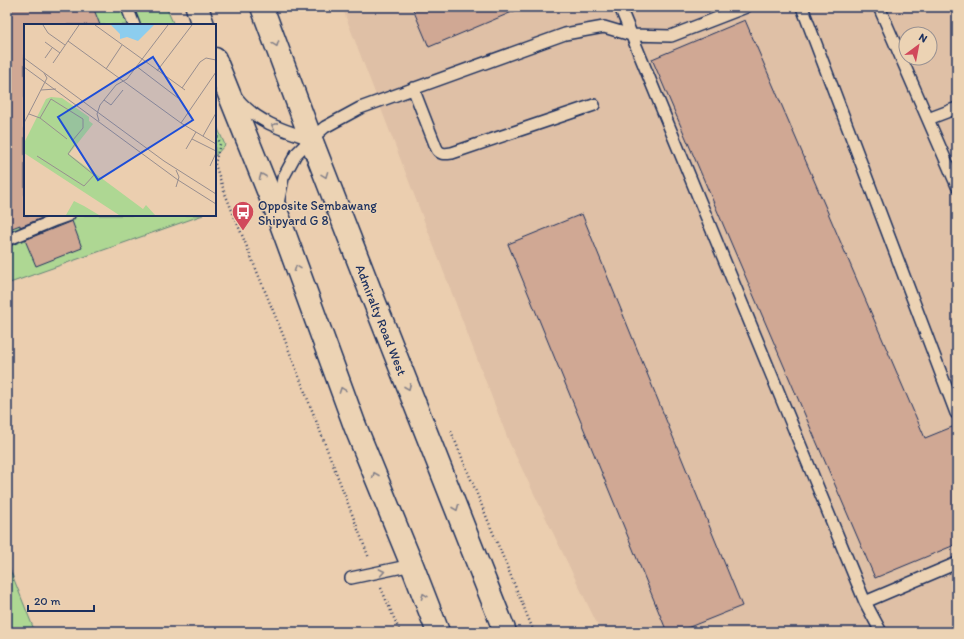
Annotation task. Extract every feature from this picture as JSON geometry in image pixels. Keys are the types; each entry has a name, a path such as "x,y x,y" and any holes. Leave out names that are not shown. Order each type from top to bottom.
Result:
{"main road":[{"path":"197,7 203,24"},
{"name":"Admiralty Road West","path":"262,7 311,139 505,632"},
{"path":"216,62 277,213 355,426 438,632"}],"lane":[{"path":"127,7 134,24"},
{"path":"620,7 866,602 881,632"},
{"path":"277,213 283,178 296,154 325,127 360,108 565,34 604,27 631,35 671,36 746,7"},
{"path":"802,7 956,413"},
{"path":"879,7 957,186"},
{"path":"223,80 245,108 264,122 311,139"},
{"path":"413,88 436,148 438,152 442,154 452,153 594,105"},
{"path":"928,119 957,108"},
{"path":"7,240 66,216"},
{"path":"866,602 957,563"},
{"path":"351,578 412,565"}],"path":[{"path":"216,132 220,144 216,159"},
{"path":"216,166 224,191 283,335 375,573 400,632"}],"shaded area":[{"path":"342,7 957,7 957,632 601,632 509,442"}],"green space":[{"path":"7,7 166,7 174,24 24,24 24,216 200,216 7,284"},
{"path":"216,124 225,145 216,155"},
{"path":"7,562 35,632 7,632"}],"building":[{"path":"7,7 93,7 100,24 24,24 24,216 47,216 20,227 20,225 7,230"},
{"path":"412,7 524,7 429,47"},
{"path":"745,20 925,438 957,425 957,544 875,578 652,59"},
{"path":"582,214 742,606 677,632 667,632 508,244"},
{"path":"72,221 82,248 36,266 25,240"}],"place":[{"name":"Opposite Sembawang Shipyard G 8","path":"243,232"}]}
